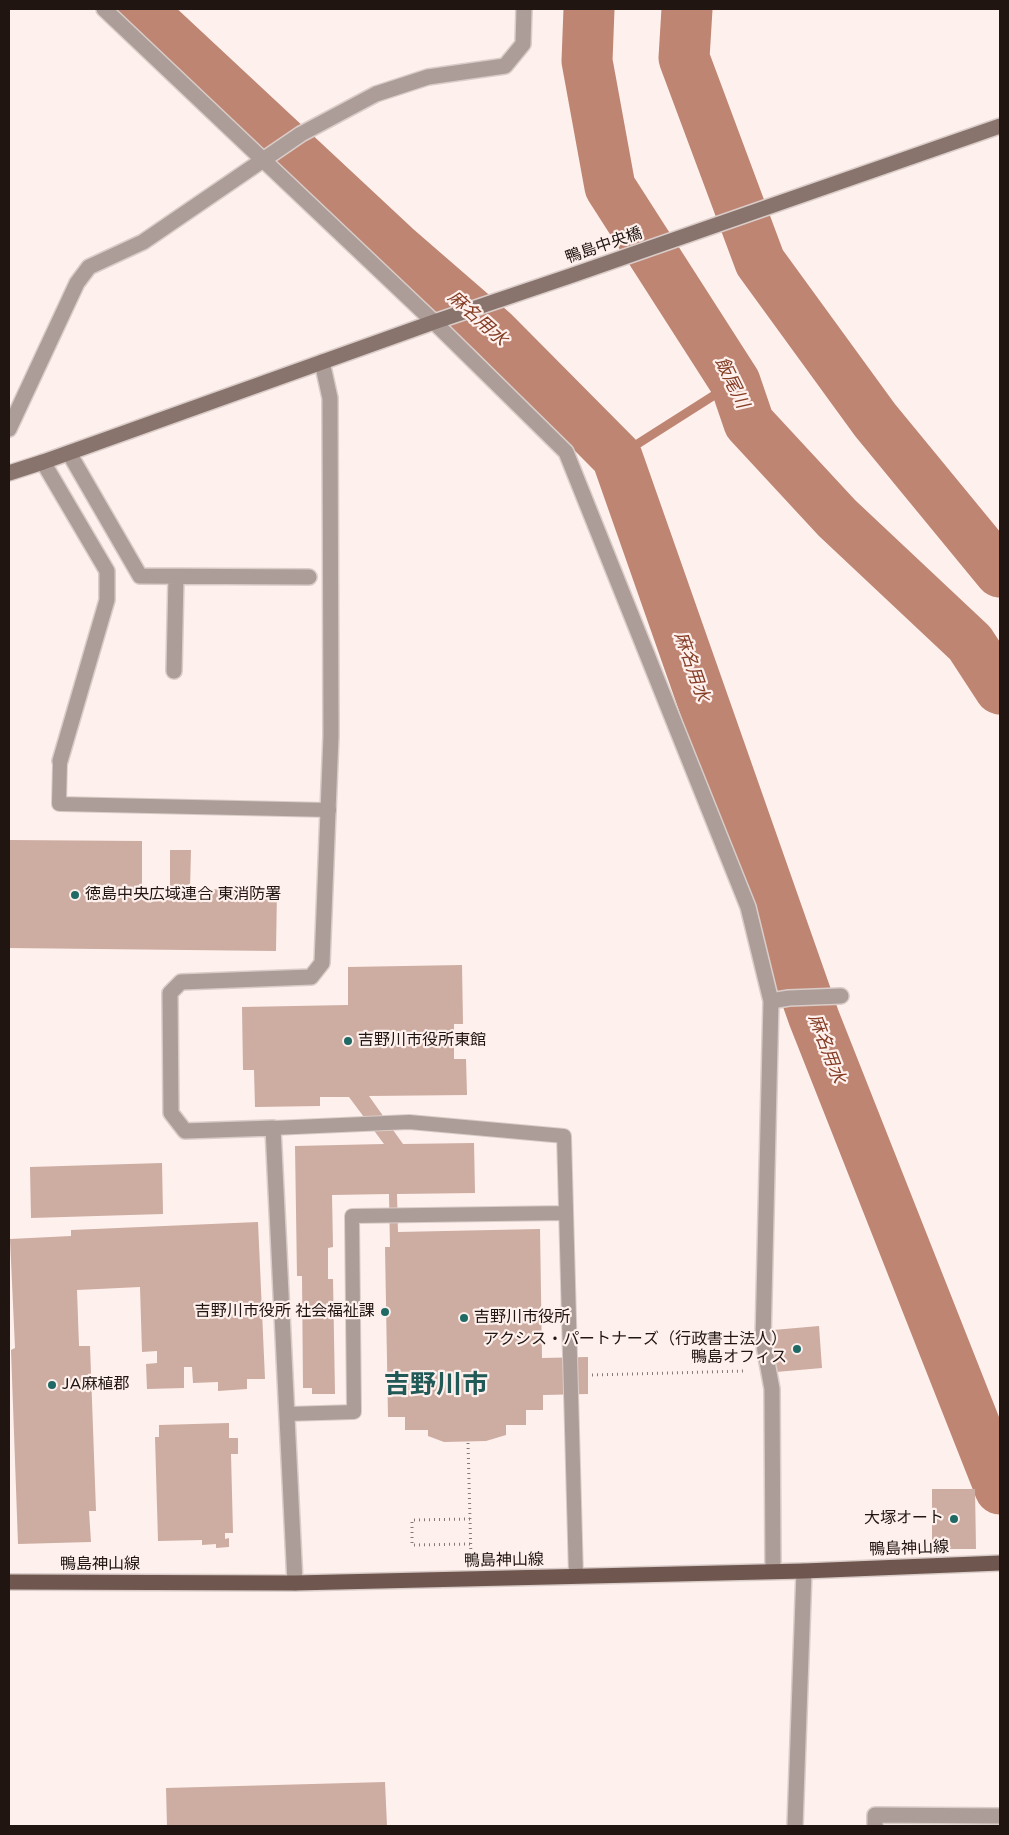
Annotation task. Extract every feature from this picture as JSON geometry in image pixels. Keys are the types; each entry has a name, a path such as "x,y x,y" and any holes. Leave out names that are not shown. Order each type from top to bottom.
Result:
{"main road":[{"name":"鴨島神山線","path":"9,1582 295,1583 773,1572 1000,1563"}],"street":[{"path":"104,9 267,157 566,452 748,907 771,1001 763,1340 772,1390 773,1572"},
{"path":"9,429 77,283 89,267 143,242 301,134 376,94 428,77 505,66 523,44 524,9"},
{"name":"鴨島中央橋","path":"9,473 434,322 1000,126"},
{"path":"295,1583 272,1128 185,1130 171,1113 170,993 181,982 310,977 322,963 331,736 330,398 322,362"},
{"path":"69,453 140,576 309,578"},
{"path":"43,462 106,571 108,600 60,761"},
{"path":"174,671 176,577"},
{"path":"771,1001 789,998 841,996"},
{"path":"795,1826 804,1571"},
{"path":"875,1826 875,1816 952,1821 1000,1816"}],"lane":[{"path":"60,761 58,804 329,810"},
{"path":"272,1128 409,1122 564,1136 576,1576"},
{"path":"287,1414 354,1412 352,1216 566,1212"}],"path":[{"path":"570,1376 769,1370"},
{"path":"468,1443 471,1561"},
{"path":"470,1520 412,1520 412,1545 471,1544"}],"building":[{"name":"徳島中央広域連合 東消防署","path":"9,840 142,841 142,900 170,900 170,850 191,850 190,889 277,890 276,951 9,948"},
{"name":"吉野川市役所","path":"462,965 463,1024 454,1024 454,1059 466,1059 467,1095 369,1096 403,1144 474,1143 475,1193 397,1194 398,1232 540,1229 542,1358 588,1357 588,1394 543,1395 543,1410 526,1410 526,1425 506,1425 506,1435 486,1441 444,1442 428,1436 428,1430 405,1430 405,1417 388,1417 385,1247 390,1247 389,1194 332,1195 333,1247 328,1248 328,1279 333,1279 335,1394 312,1394 312,1388 303,1388 302,1276 297,1276 295,1146 384,1144 349,1097 320,1097 320,1106 255,1107 254,1070 243,1070 242,1007 348,1005 348,967"},
{"path":"162,1163 163,1214 31,1218 30,1167"},
{"name":"JA麻植郡","path":"258,1222 265,1379 247,1379 247,1389 218,1391 218,1382 193,1383 192,1367 184,1367 184,1388 147,1389 146,1364 157,1363 157,1351 142,1352 140,1287 77,1290 79,1346 90,1346 96,1511 89,1511 91,1542 18,1544 11,1350 15,1348 10,1239 71,1236 71,1230"},
{"name":"アクシス・パートナーズ（行政書士法人） 鴨島オフィス","path":"819,1326 822,1368 776,1372 773,1330"},
{"name":"JA麻植郡","path":"229,1423 229,1438 238,1438 238,1454 231,1454 233,1533 225,1533 225,1539 229,1538 229,1547 216,1548 216,1544 202,1545 202,1540 158,1541 155,1437 159,1437 159,1425"},
{"name":"大塚オート","path":"932,1489 975,1489 976,1549 932,1549"},
{"path":"385,1782 387,1826 167,1826 166,1788"}],"waterway":[{"name":"麻名用水","path":"140,9 395,247 493,332 617,457 814,1018 1000,1489"},
{"name":"飯尾川","path":"589,9 587,61 610,187 735,382 749,423 837,518 970,643 1000,689"},
{"name":"麻名用水","path":"687,9 684,58 760,262 875,420 1000,572"},
{"path":"617,457 735,382"}],"place":[{"name":"徳島中央広域連合 東消防署","path":"75,895"},
{"name":"吉野川市役所東館","path":"348,1041"},
{"name":"吉野川市役所 社会福祉課","path":"385,1312"},
{"name":"吉野川市役所","path":"464,1318"},
{"name":"アクシス・パートナーズ（行政書士法人） 鴨島オフィス","path":"797,1349"},
{"name":"JA麻植郡","path":"52,1385"},
{"name":"大塚オート","path":"954,1519"}],"district":[{"name":"吉野川市","path":"436,1386"}]}
